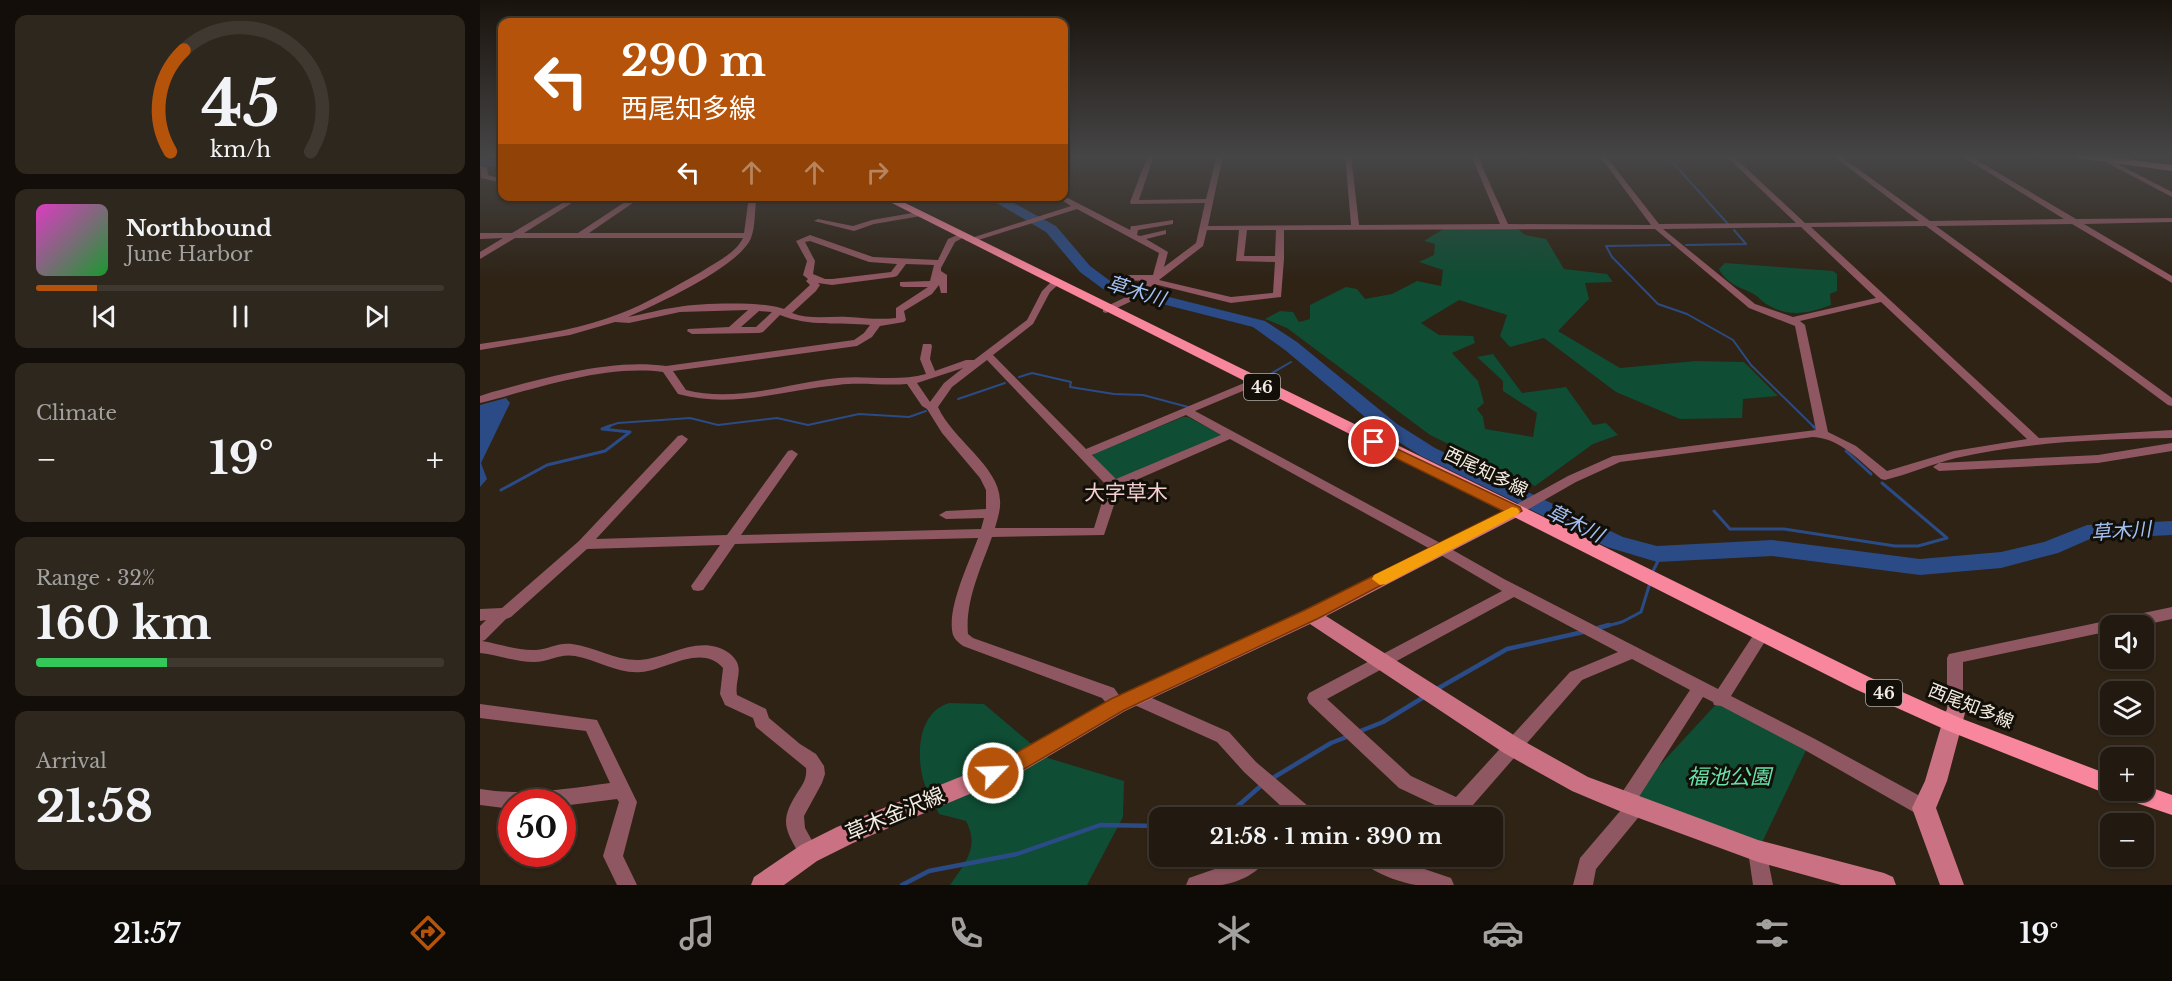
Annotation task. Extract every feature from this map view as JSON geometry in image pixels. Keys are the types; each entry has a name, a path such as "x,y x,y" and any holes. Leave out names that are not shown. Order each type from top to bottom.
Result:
{"main road":[{"name":"西尾知多線","path":"892,201 1252,383 1526,505 1644,576 1761,635 2100,781"},
{"name":"草木金沢線","path":"764,885 809,853 845,835 1012,766 1127,701 1311,615 1526,505"},
{"path":"1311,615 1512,746 1580,784 1630,805 1758,851 1884,885"},
{"path":"1952,885 1924,808 1954,719"},
{"path":"2154,799 2172,805"}],"street":[{"path":"1136,196 1134,202 1210,201"},
{"path":"1106,310 1129,299 1200,244 1211,196"},
{"path":"1352,196 1355,227"},
{"path":"1492,196 1505,226"},
{"path":"1634,196 1657,227 1752,306 1792,320 1802,329 1822,432"},
{"path":"1773,196 2037,442"},
{"path":"1891,196 2172,403"},
{"path":"2032,196 2172,280"},
{"path":"480,256 572,201"},
{"path":"579,236 632,201"},
{"path":"480,346 555,336 617,319 671,295 721,263 743,245 752,219 753,201"},
{"path":"1068,201 1164,252 1156,279"},
{"path":"617,319 629,320 680,309 756,308 782,312 796,318 830,321 877,323 902,320 899,310 929,292 934,284 938,267 951,240 1026,222 1079,206"},
{"path":"818,221 854,229 872,222 918,214"},
{"path":"1205,228 1806,226 1926,222 2172,220"},
{"path":"1135,238 1134,228 1170,222"},
{"path":"1117,277 1156,279 1231,300 1278,295 1280,227"},
{"path":"1243,228 1239,260 1280,259"},
{"path":"1135,238 1163,232"},
{"path":"480,236 747,235"},
{"path":"905,260 894,274 873,279 832,282 808,275 811,261 800,241 803,238 810,238 872,260 905,260 938,267"},
{"path":"938,267 944,291"},
{"path":"692,331 759,330 813,289 814,285 811,281 814,278"},
{"path":"932,407 948,386 1030,322 1038,312 1043,293 1056,283"},
{"path":"903,284 934,284"},
{"path":"1792,320 1882,299"},
{"path":"732,330 756,308"},
{"path":"830,321 841,310"},
{"path":"480,400 520,387 621,369 649,366 666,369 857,343 868,335 877,323"},
{"path":"927,346 925,359 932,376"},
{"path":"666,369 682,392 709,397 842,381 911,382 983,357 991,358 1114,485"},
{"path":"911,382 926,404 932,407 936,421 981,472 994,503 959,619 960,636 968,642 1222,737 1295,807"},
{"path":"1084,454 1252,383"},
{"path":"1188,411 1514,591 1924,808"},
{"path":"1526,505 1617,459 1822,432 1853,450 1885,476 1904,467 2000,445 2172,434"},
{"path":"1114,485 1230,435"},
{"path":"480,636 500,615 512,609 584,544 682,439"},
{"path":"1896,472 1962,464 2098,459 2172,447"},
{"path":"698,586 792,454"},
{"path":"584,544 1100,532 1114,485"},
{"path":"946,514 990,513"},
{"path":"1514,591 1315,698 1406,782 1459,807 1576,676 1631,653"},
{"path":"1954,719 1955,658 2172,613"},
{"path":"480,615 500,615"},
{"path":"1720,700 1761,635"},
{"path":"480,647 536,656 565,649 640,666 694,653 709,652 720,655 733,670 727,691 731,700 760,714 762,722 776,729 795,750 812,760 815,768 813,784 795,813 794,823 809,853"},
{"path":"1583,885 1587,865 1630,805 1699,689"},
{"path":"480,711 591,726 628,802 613,856 627,885"},
{"path":"480,797 491,800 539,799 622,790"},
{"path":"1758,851 1763,885"},
{"path":"1196,885 1244,867"},
{"path":"1388,867 1444,885"}],"green space":[{"path":"1445,228 1517,228 1525,235 1546,239 1564,269 1607,274 1613,282 1585,283 1589,299 1558,331 1620,368 1696,361 1744,362 1778,396 1743,399 1742,418 1680,419 1616,392 1544,338 1510,347 1500,336 1507,315 1459,300 1421,323 1439,335 1473,336 1475,343 1452,353 1478,381 1484,403 1477,409 1483,417 1485,429 1533,437 1537,413 1503,391 1503,381 1477,357 1493,354 1522,393 1566,387 1593,425 1606,423 1618,435 1593,444 1535,486 1430,435 1287,328 1265,319 1280,311 1293,312 1299,322 1310,319 1310,305 1346,287 1357,289 1365,299 1392,294 1417,281 1441,286 1443,270 1419,262 1434,255 1435,244 1424,241"},
{"path":"1725,263 1833,271 1837,274 1837,291 1830,294 1831,305 1807,312 1784,312 1730,282 1719,269"},
{"path":"1183,417 1188,417 1223,436 1117,482 1092,457 1095,453"},
{"name":"福池公園","path":"1720,700 1809,744 1758,851 1625,803"},
{"path":"949,703 984,704 1048,758 1124,781 1123,817 1087,885 950,885 969,854 972,839 970,830 966,821 939,814 924,783 920,757 922,734 926,724 931,715"}],"water":[{"path":"506,398 510,403 481,463 487,479 480,487 480,405"}],"waterway":[{"path":"1703,196 1728,224"},
{"name":"草木川","path":"1000,201 1051,229 1085,269 1108,286 1259,324 1291,346 1390,428 1428,452 1615,542 1657,554 1772,548 1897,566 1920,567 2001,560 2050,548 2087,532 2172,528"},
{"path":"1686,245 1746,244 1734,230"},
{"path":"1670,245 1606,246 1612,257 1658,304 1687,314 1733,340 1751,365 1814,427"},
{"path":"1267,376 1291,362"},
{"path":"1019,377 1032,373 1071,382 1070,387 1114,394 1143,395 1188,407"},
{"path":"958,399 1005,383"},
{"path":"606,427 618,423 690,418 718,425 777,418 808,425 859,414 909,417 926,411"},
{"path":"501,490 547,465 605,451 630,432 602,429 610,426"},
{"path":"1846,451 1871,474"},
{"path":"1714,511 1730,529 1784,529 1895,546 1918,546 1947,538 1882,483"},
{"path":"1652,573 1658,561 1657,554"},
{"path":"1603,627 1622,622 1641,612 1650,583"},
{"path":"1598,628 1609,625"},
{"path":"1437,689 1507,649 1583,632"},
{"path":"1358,732 1383,722 1424,697"},
{"path":"1271,779 1331,743 1349,736"},
{"path":"1237,807 1263,784"},
{"path":"902,885 929,871 1017,854 1100,825 1149,826"}],"slow traffic":[{"path":"1380,579 1512,512"}],"district":[{"name":"大字草木","path":"1126,493"}],"route":[{"path":"993,773 1012,766 1118,705 1311,615 1515,511 1374,442"}]}
